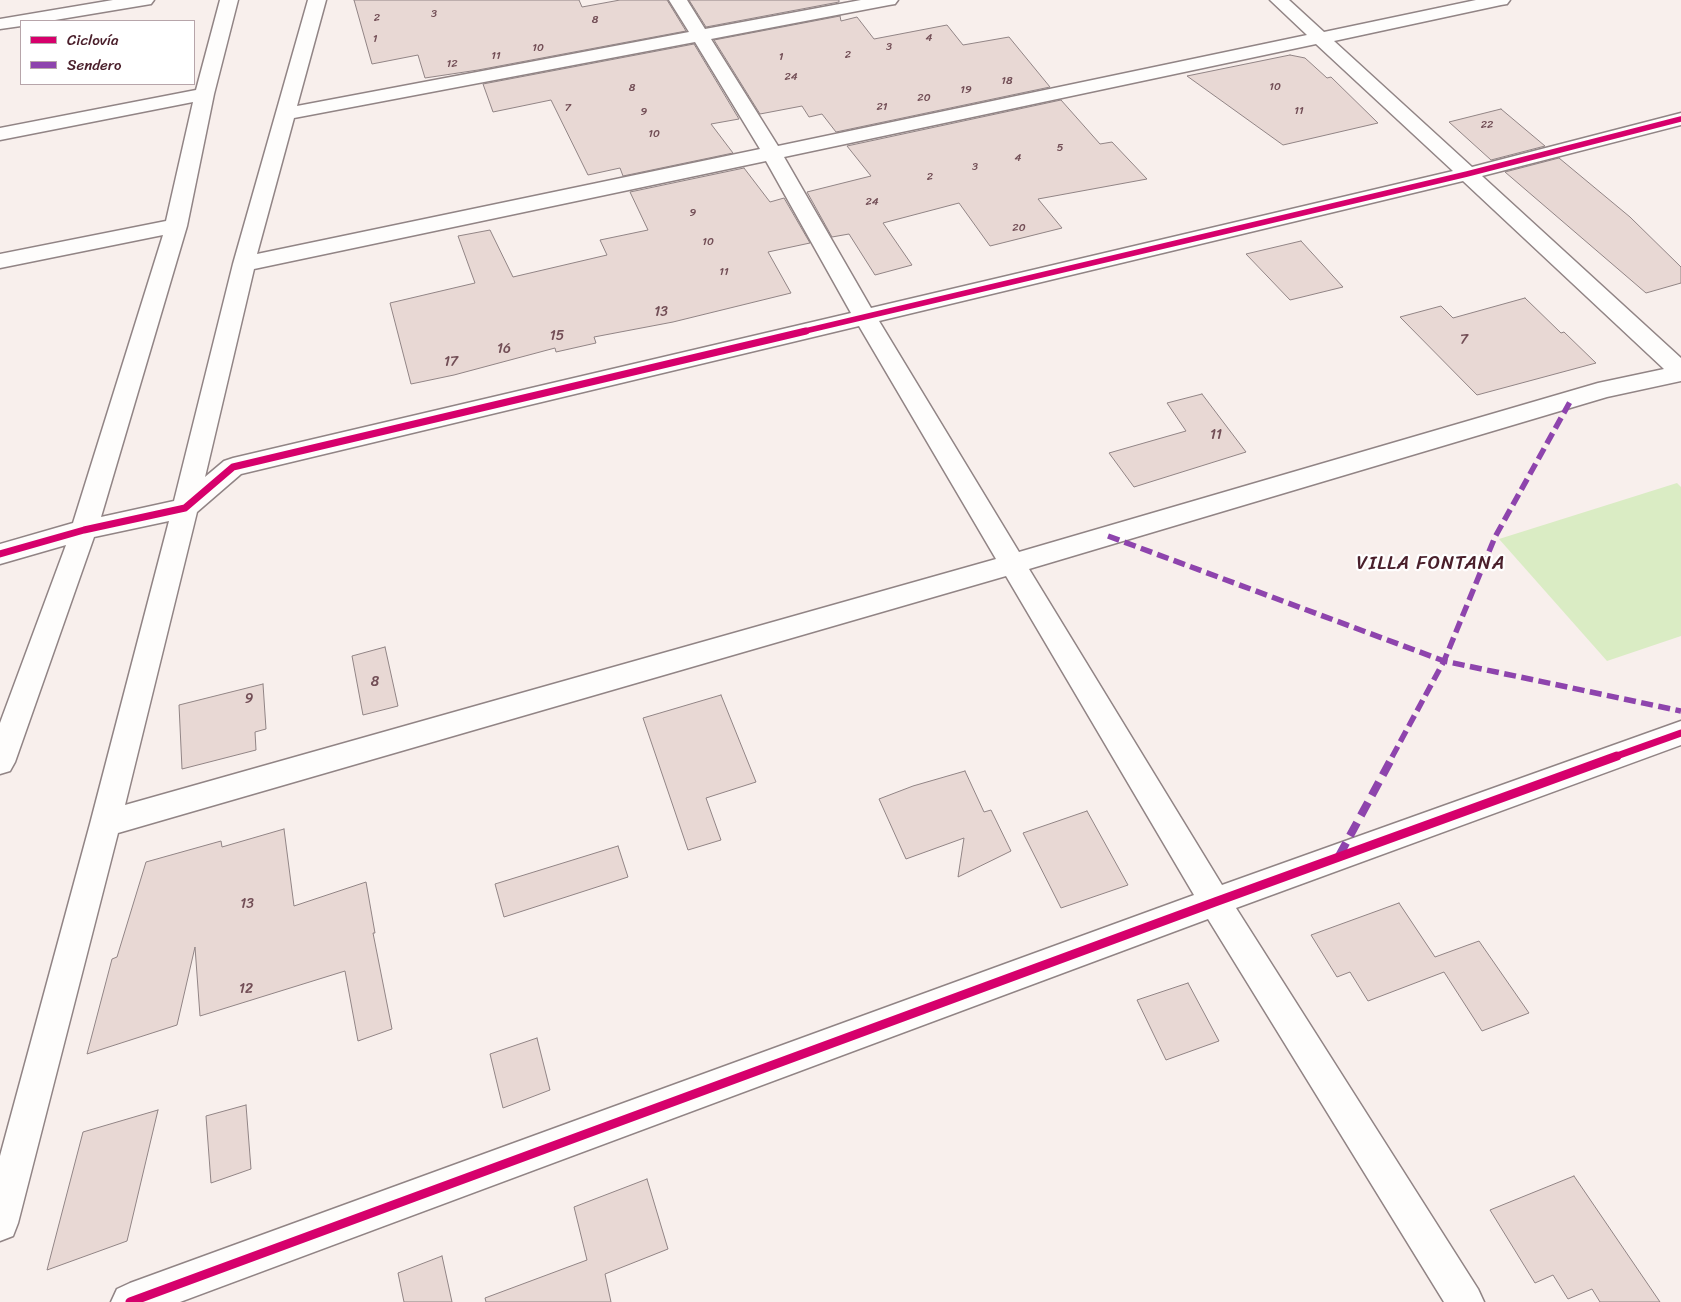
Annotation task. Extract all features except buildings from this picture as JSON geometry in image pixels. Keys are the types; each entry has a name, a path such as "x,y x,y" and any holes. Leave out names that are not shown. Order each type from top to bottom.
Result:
{"street":[{"path":"24,20 145,0"},
{"path":"0,762 84,530 119,407 176,226 204,94 229,0"},
{"path":"0,1223 105,824 185,508 244,264 317,0"},
{"path":"678,0 772,153 865,317 1215,902 1464,1302"},
{"path":"285,114 889,0"},
{"path":"1279,0 1681,372"},
{"path":"244,264 1501,0"},
{"path":"0,24 20,21"},
{"path":"0,134 204,94"},
{"path":"0,554 84,530 185,508 233,467 1466,174 1681,118"},
{"path":"0,261 176,226"},
{"path":"105,824 1012,564 1606,389 1681,372"},
{"path":"130,1302 1215,902 1681,733"}],"green space":[{"path":"1677,483 1681,487 1681,636 1607,661 1499,539"}],"marked path":[{"path":"1339,856 1444,661 1495,537 1571,400"},
{"path":"1108,536 1444,661 1681,711"}],"cycle path":[{"path":"0,554 84,530 185,508 233,467 1467,174 1681,119"},
{"path":"130,1302 1215,902 1681,733"}],"district":[{"name":"VILLA FONTANA","path":"1431,564"}]}
